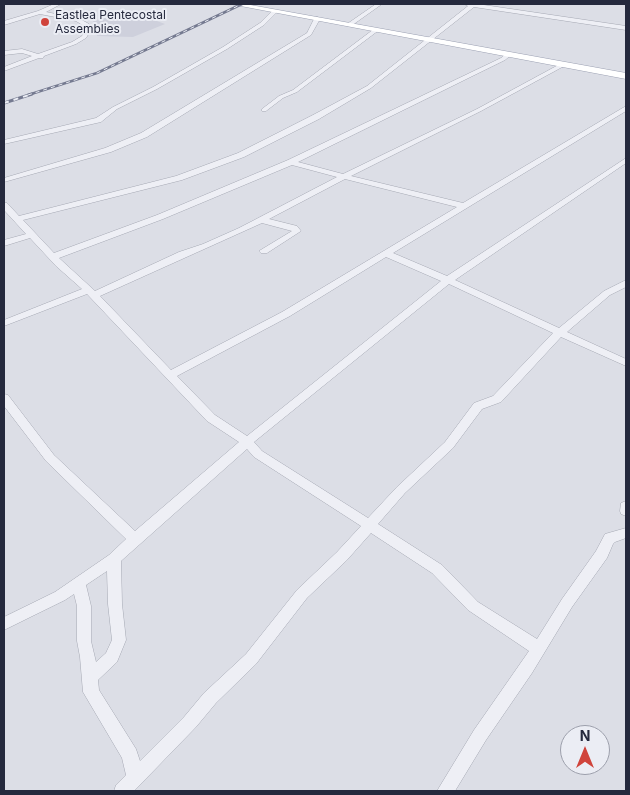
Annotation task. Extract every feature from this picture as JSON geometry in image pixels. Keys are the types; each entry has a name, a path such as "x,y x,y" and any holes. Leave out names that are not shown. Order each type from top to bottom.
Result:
{"main road":[{"path":"237,4 626,76"}],"street":[{"path":"5,21 40,12 58,4"},
{"path":"349,25 379,4"},
{"path":"18,219 179,178 241,155 369,87 471,4 626,28"},
{"path":"4,142 98,120 115,108 155,88 225,48 266,21 275,11"},
{"path":"4,69 41,57 74,43 84,37 88,30 87,24 78,20 40,12"},
{"path":"4,180 108,150 144,135 309,34 317,19"},
{"path":"264,110 281,97 295,91 376,30"},
{"path":"4,53 22,51 41,57"},
{"path":"53,258 169,213 291,162 509,54"},
{"path":"4,323 92,293 262,220 479,110 564,64"},
{"path":"170,375 244,334 286,314 626,108"},
{"path":"4,624 30,612 79,584 114,559 247,442 448,280 626,160"},
{"path":"291,162 344,177 465,206"},
{"path":"4,206 53,258 92,293 210,418 247,442 258,454 437,569 473,606 539,649"},
{"path":"262,220 294,228 297,231 264,252"},
{"path":"4,243 31,235"},
{"path":"387,254 448,280 626,363"},
{"path":"122,791 190,722 210,698 251,659 302,594 328,571 401,490 449,445 478,406 497,398 536,354 559,333 607,293 626,283"},
{"path":"4,398 50,458 135,539"},
{"path":"446,791 480,735 539,649 567,603 602,554 610,538 626,533"},
{"path":"90,678 112,656 119,640 115,604 114,559"},
{"path":"79,584 84,606 84,641 93,697 130,755 136,776"}],"shaded area":[{"path":"134,11 154,16 149,18 165,24 133,37 97,36 93,21"}],"railway":[{"path":"28,95 97,73 242,4"},
{"path":"4,103 32,94"}],"place":[{"name":"Eastlea Pentecostal Assemblies","path":"45,22"}]}
